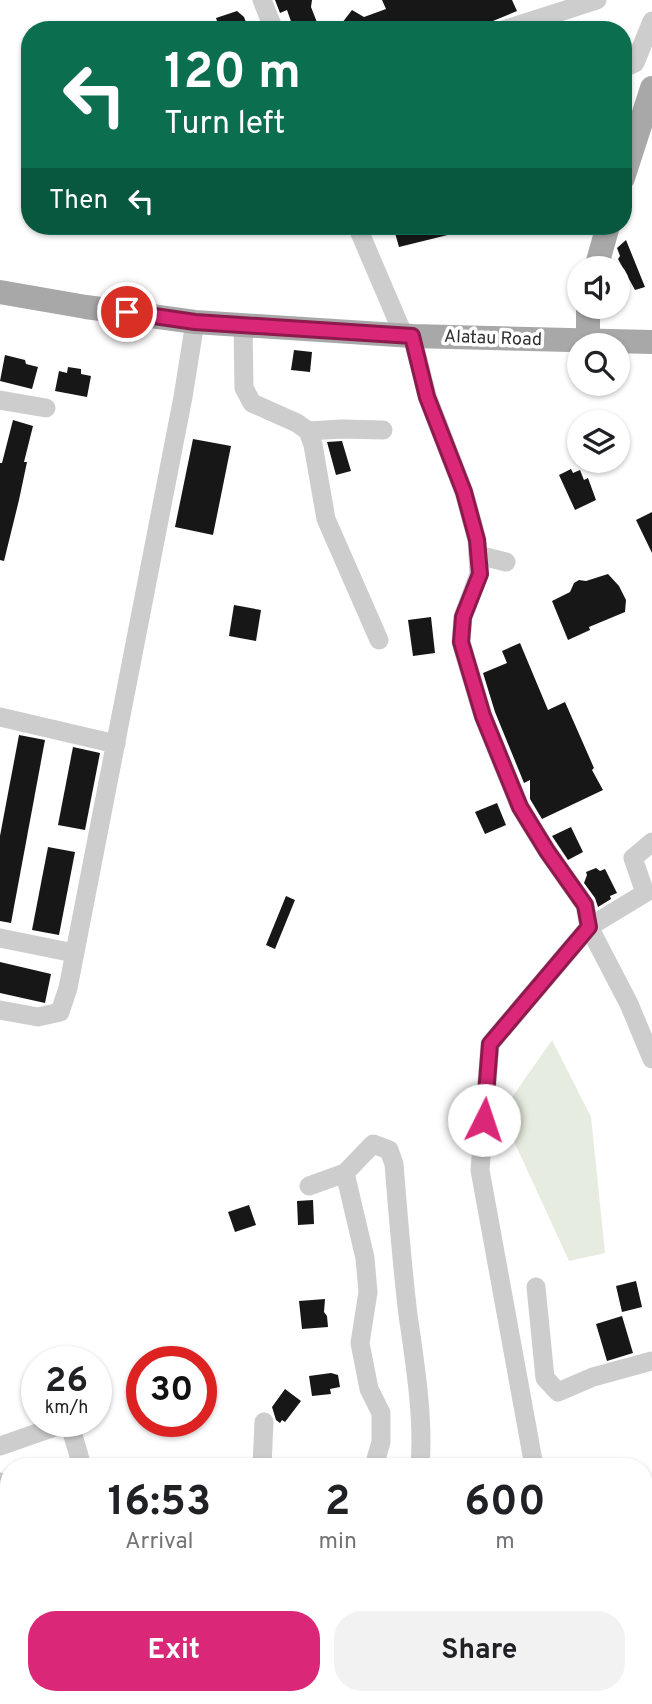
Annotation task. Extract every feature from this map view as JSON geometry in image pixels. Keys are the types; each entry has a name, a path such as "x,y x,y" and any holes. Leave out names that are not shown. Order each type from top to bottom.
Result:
{"main road":[{"path":"632,150 652,88"},
{"path":"599,256 605,235"},
{"name":"Alatau Road","path":"0,292 195,322 408,336 567,341"},
{"name":"Alatau Road","path":"630,342 652,342"}],"street":[{"path":"262,0 270,21"},
{"path":"531,21 597,0"},
{"path":"632,64 635,63 652,22"},
{"path":"361,235 408,336 427,397 464,492 477,540 480,574 463,617 461,642 483,716 520,807 585,905 589,927 629,1004 652,1059"},
{"path":"0,1010 38,1017 60,1012 68,988 183,397 195,322"},
{"path":"243,325 244,388 252,403 308,431 383,430"},
{"path":"0,400 46,408"},
{"path":"308,431 326,519 379,640"},
{"path":"478,555 506,562"},
{"path":"0,719 116,744"},
{"path":"533,1458 480,1170 490,1044 589,927 645,893 633,858 652,842"},
{"path":"0,938 74,953"},
{"path":"309,1186 345,1173 373,1144 390,1150 394,1164 402,1264 414,1361 421,1458"},
{"path":"345,1173 365,1258 368,1292 360,1343 369,1389 381,1413 381,1443 376,1458"},
{"path":"536,1286 545,1378 558,1392 593,1377 652,1361"},
{"path":"0,1446 69,1422 80,1458"},
{"path":"262,1458 264,1422"}],"shaded area":[{"path":"552,1040 591,1117 605,1253 569,1261 501,1113"}],"building":[{"path":"275,0 312,0 311,7 316,21 291,21 287,10 280,13"},
{"path":"382,0 512,0 517,11 493,21 344,21 352,10 364,17 386,9"},
{"path":"237,11 246,21 217,21 216,18"},
{"path":"396,235 448,235 399,247"},
{"path":"626,240 645,287 635,290 630,281 630,256 620,256 617,248"},
{"path":"294,350 312,352 310,372 291,370"},
{"path":"5,355 25,360 26,364 38,367 32,389 0,381"},
{"path":"68,367 81,369 81,374 91,376 87,397 55,391 59,371 67,373"},
{"path":"13,420 33,426 4,561 0,560 0,463"},
{"path":"193,439 231,446 213,535 175,527"},
{"path":"342,441 351,471 336,475 327,442"},
{"path":"567,471 581,473 584,480 588,478 596,500 575,510 559,475"},
{"path":"652,512 652,553 636,520"},
{"path":"608,574 619,586 626,600 625,612 589,627 590,630 568,640 552,601 570,592 574,583 579,580 586,581"},
{"path":"234,605 261,610 256,641 229,636"},
{"path":"431,617 435,653 413,656 408,620"},
{"path":"520,643 548,710 565,702 594,768 592,770 603,790 542,819 530,799 530,780 524,783 495,712 483,673 507,663 502,651"},
{"path":"19,735 45,740 11,923 0,921 0,836"},
{"path":"73,747 100,753 85,830 58,825"},
{"path":"497,803 506,825 485,834 475,812"},
{"path":"571,827 583,852 568,860 552,836"},
{"path":"48,847 75,852 59,935 32,930"},
{"path":"596,868 600,871 605,869 617,893 598,907 584,883 586,872"},
{"path":"286,896 295,900 275,949 266,945"},
{"path":"0,962 51,974 45,1003 0,993"},
{"path":"313,1200 314,1224 298,1225 297,1201"},
{"path":"249,1205 256,1225 235,1232 228,1212"},
{"path":"636,1281 642,1307 622,1312 616,1286"},
{"path":"325,1299 324,1312 328,1327 302,1329 299,1301"},
{"path":"622,1316 633,1353 607,1361 596,1324"},
{"path":"331,1373 338,1375 340,1387 330,1389 331,1394 312,1396 309,1376"},
{"path":"285,1389 301,1401 285,1422 282,1420 280,1423 276,1420 272,1407"}],"route":[{"path":"127,312 195,322 412,336 427,397 464,492 477,540 480,574 463,617 461,642 483,716 520,807 585,905 589,927 490,1044 484,1120"}]}
